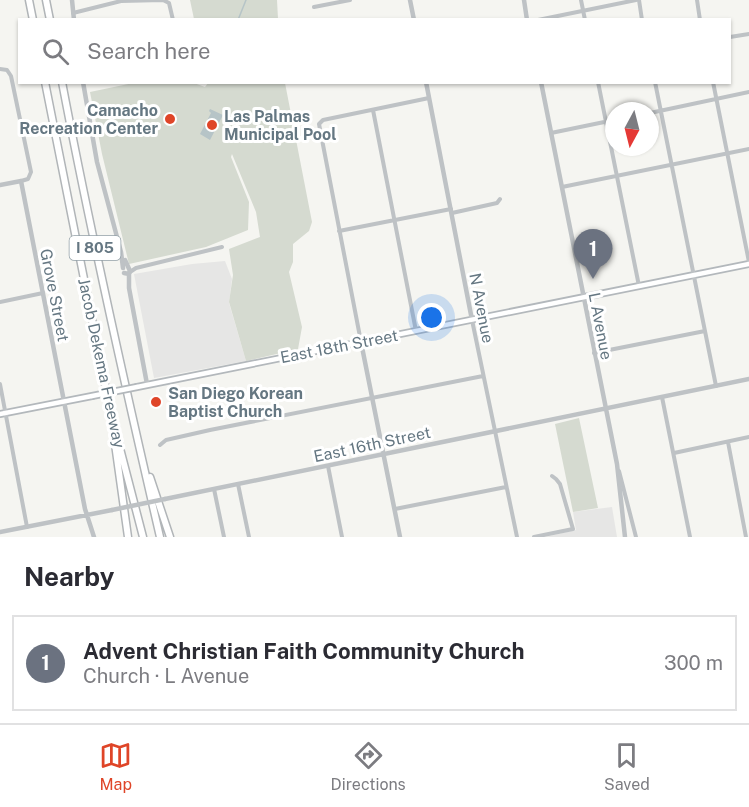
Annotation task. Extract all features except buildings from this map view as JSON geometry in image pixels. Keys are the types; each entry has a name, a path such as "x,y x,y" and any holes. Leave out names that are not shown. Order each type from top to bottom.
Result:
{"highway":[{"path":"29,0 33,18"},
{"path":"46,0 50,18"},
{"name":"Jacob Dekema Freeway","path":"45,84 110,410 143,537"},
{"name":"Jacob Dekema Freeway","path":"63,84 85,199 160,537"},
{"path":"110,410 128,537"},
{"path":"131,414 170,537"}],"main road":[{"name":"East 18th Street","path":"3,414 749,263"}],"street":[{"path":"72,0 73,16 121,1 163,0 169,3 173,18"},
{"path":"314,7 350,0"},
{"path":"410,0 414,18"},
{"path":"524,0 527,18"},
{"path":"582,0 585,18"},
{"path":"547,18 638,0 642,18"},
{"path":"697,0 700,18"},
{"path":"731,37 749,34"},
{"name":"Grove Street","path":"1,69 7,70 11,76 31,172 28,179 21,181 87,515 94,537"},
{"path":"83,84 98,162 127,270 147,384"},
{"name":"N Avenue","path":"426,84 517,537"},
{"name":"L Avenue","path":"540,84 605,408 636,537"},
{"path":"598,84 605,112"},
{"path":"656,84 716,386"},
{"path":"713,84 749,263"},
{"path":"661,110 749,92"},
{"path":"400,537 319,124 323,120 429,98"},
{"path":"373,110 416,331"},
{"path":"551,133 605,121"},
{"path":"561,187 749,149"},
{"path":"614,156 639,286"},
{"path":"0,185 21,181"},
{"path":"339,231 497,203 500,199"},
{"path":"127,270 222,247"},
{"path":"0,302 43,293"},
{"path":"594,353 705,331"},
{"path":"160,445 166,440 210,430 483,376"},
{"name":"East 16th Street","path":"0,532 749,379"},
{"path":"0,384 3,414 27,527"},
{"path":"662,397 690,537"},
{"path":"674,453 749,438"},
{"path":"728,442 746,537"},
{"path":"617,464 625,537"},
{"path":"328,466 342,537"},
{"path":"534,537 573,529 560,484 552,476"},
{"path":"238,484 249,537"},
{"path":"394,508 506,487"},
{"path":"214,489 224,537"}],"shaded area":[{"path":"190,0 277,0 278,18 194,18"},
{"path":"128,84 197,84 205,87 207,84 285,84 312,222 309,231 293,244 293,262 289,272 302,327 298,349 246,361 229,302 233,275 229,249 260,237 256,212 232,154 231,157 249,202 248,230 206,247 129,264 102,154 90,92"},
{"name":"Las Palmas Municipal Pool","path":"210,109 223,115 210,140 200,134 211,113"},
{"path":"225,261 232,279 229,303 246,361 154,378 134,274"},
{"path":"579,418 598,508 573,512 555,424"},
{"path":"612,507 617,537 545,537 576,530 573,512"}],"waterway":[{"path":"239,18 246,0"}],"place":[{"name":"Camacho Recreation Center","path":"170,119"},
{"name":"Las Palmas Municipal Pool","path":"212,125"},
{"name":"Advent Christian Faith Community Church","path":"593,279"},
{"name":"San Diego Korean Baptist Church","path":"156,402"}]}
